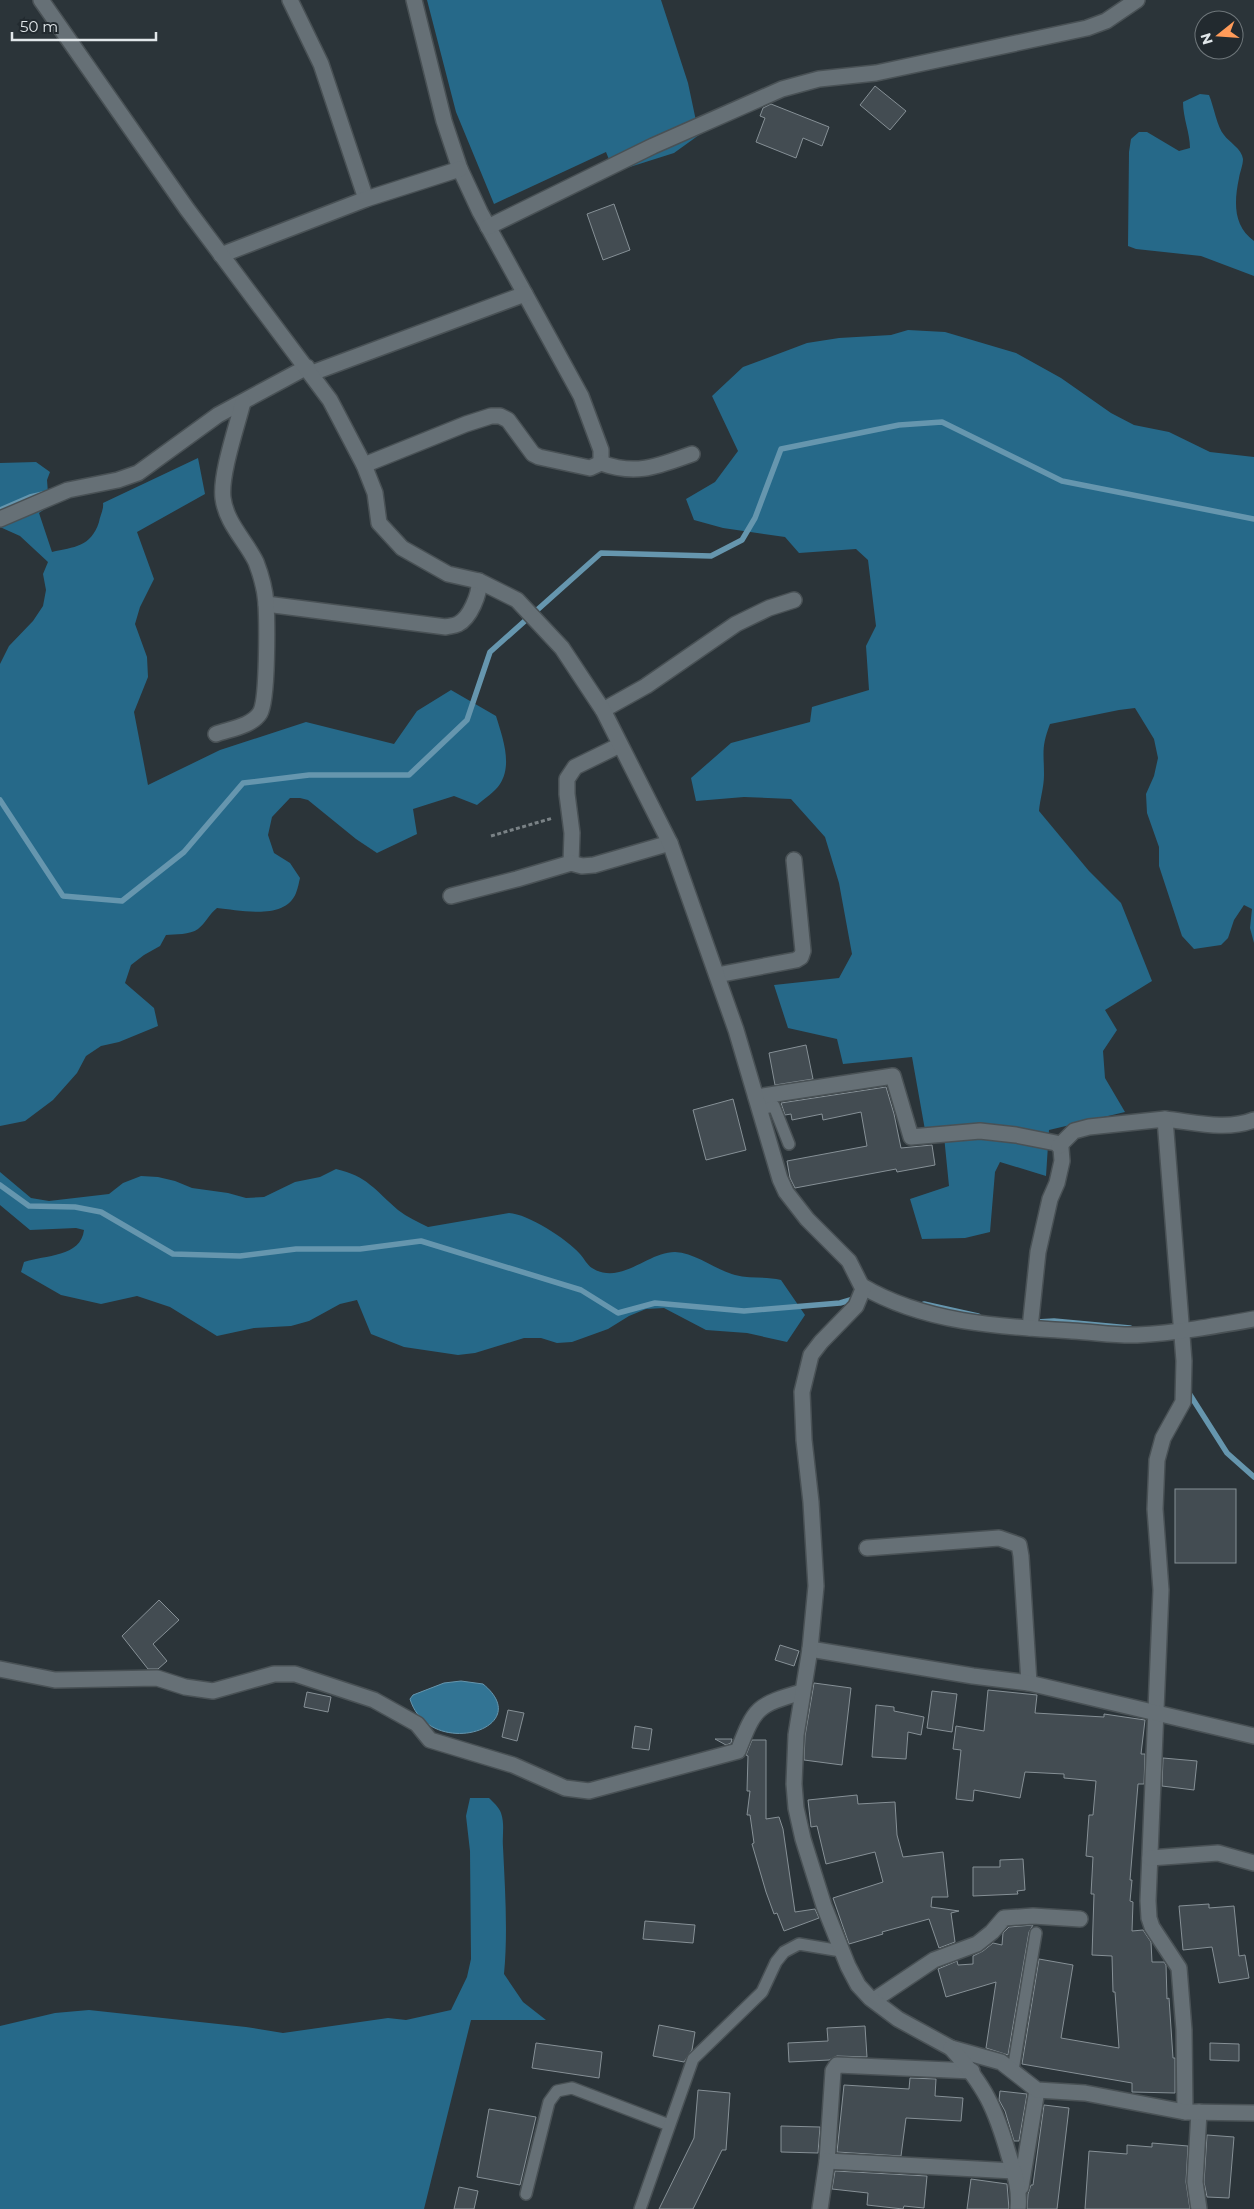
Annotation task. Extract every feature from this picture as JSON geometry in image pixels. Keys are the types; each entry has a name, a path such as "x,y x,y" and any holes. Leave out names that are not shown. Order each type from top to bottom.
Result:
{"street":[{"path":"41,0 221,254 309,370 334,408 364,465 375,493 379,522 402,548 448,574 479,581 517,600 562,648 602,710 670,843 717,975 780,1179 786,1192 807,1219 849,1262 861,1293 856,1306 811,1355 802,1392 816,1586 810,1649 802,1692 795,1760 796,1808 803,1839 841,1951 858,1984 874,2000 898,2019 951,2048 1000,2062 1037,2090 1085,2092 1192,2112 1254,2114"},
{"path":"290,0 321,64 366,198"},
{"path":"414,0 444,121 460,169 488,227 581,396 601,450 601,463"},
{"path":"488,227 653,146 782,89 819,79 876,74 1087,28 1106,21 1137,0"},
{"path":"221,254 366,198 460,169"},
{"path":"0,519 68,490 118,480 138,473 218,415 309,370 525,294"},
{"path":"216,734 251,722 261,712 265,688 266,604 264,586 256,562 228,515 223,498 224,479 244,402"},
{"path":"364,465 466,424 491,416 500,416 508,420 533,454 590,468 601,463 616,468 638,470 659,466 692,454"},
{"path":"266,604 446,627 459,624 468,615 480,589 479,581"},
{"path":"602,710 646,686 736,624 769,608 794,600"},
{"path":"571,863 572,833 567,779 575,767 620,745"},
{"path":"451,896 571,863 582,866 594,865 670,843"},
{"path":"717,975 796,960 801,957 803,951 794,860"},
{"path":"758,1103 893,1076 910,1138 980,1131 1016,1135 1056,1143 1062,1153 1062,1161 1050,1199 1038,1252 1030,1328"},
{"path":"1059,1146 1074,1131 1089,1127 1165,1119 1224,1126 1243,1125 1254,1120"},
{"path":"1165,1119 1184,1361 1183,1402 1163,1438 1157,1460 1155,1508 1162,1590 1149,1918 1152,1927 1172,1954 1179,1968 1192,2112 1195,2182 1199,2209"},
{"path":"861,1293 879,1296 938,1315 989,1324 1135,1335 1182,1331 1254,1319"},
{"path":"866,1548 999,1538 1019,1544 1029,1683"},
{"path":"810,1649 973,1676 1029,1683 1254,1736"},
{"path":"0,1669 56,1680 156,1678 185,1687 213,1691 274,1674 295,1674 374,1700 417,1724 430,1740 513,1765 565,1788 589,1792 738,1751 756,1711 775,1700 802,1692"},
{"path":"1150,1858 1218,1853 1254,1863"},
{"path":"874,2000 934,1960 977,1944 992,1932 1004,1918 1033,1916 1080,1919"},
{"path":"951,2048 972,2071 989,2098 999,2120 1020,2192"},
{"path":"820,2209 827,2161 833,2071 838,2065 972,2071"},
{"path":"1018,2209 1037,2090"},
{"path":"827,2161 1014,2171"}],"lane":[{"path":"758,1103 774,1106 789,1144"},
{"path":"1012,2070 1036,1933"},
{"path":"640,2209 694,2059 762,1992 784,1952 799,1944 841,1951"},
{"path":"526,2194 549,2102 557,2091 572,2088 670,2125"}],"path":[{"path":"491,836 570,812"}],"shaded area":[{"path":"427,0 661,0 688,83 699,135 674,153 614,172 606,152 494,204 456,112"},
{"path":"1200,94 1209,95 1217,122 1226,138 1242,155 1243,161 1236,205 1242,228 1254,241 1254,276 1201,256 1136,249 1128,246 1129,152 1131,139 1139,132 1147,132 1179,151 1190,148 1183,102"},
{"path":"908,330 945,332 1016,353 1061,378 1111,413 1134,425 1169,432 1210,452 1254,457 1254,943 1250,928 1252,909 1244,905 1234,920 1228,938 1221,945 1194,949 1182,936 1159,866 1159,847 1147,813 1146,794 1154,776 1158,758 1154,739 1135,708 1050,724 1044,745 1044,780 1039,811 1089,871 1121,903 1152,981 1105,1010 1117,1030 1103,1051 1105,1078 1125,1112 1049,1130 1046,1176 1000,1162 995,1172 990,1232 965,1238 922,1239 910,1199 949,1186 944,1136 925,1130 912,1057 843,1064 837,1039 788,1028 774,985 839,978 852,954 839,883 825,837 791,799 744,797 696,801 691,778 731,743 810,722 812,707 869,690 866,646 876,626 868,560 856,549 799,553 785,537 723,528 694,520 686,499 715,482 738,451 712,396 743,367 807,343 839,338 891,335"},
{"path":"198,458 205,494 137,532 154,579 140,607 135,624 147,657 148,677 134,712 148,785 220,750 306,722 394,744 417,711 451,690 496,716 505,750 506,768 504,776 495,790 477,805 454,796 413,809 417,834 377,853 356,839 308,800 290,798 272,817 268,835 274,853 290,863 300,878 296,893 290,902 272,911 261,912 217,908 201,927 195,931 166,935 160,946 131,965 125,983 154,1008 158,1026 119,1042 101,1046 86,1056 77,1073 53,1100 25,1121 0,1126 0,664 9,646 33,621 43,606 46,590 43,574 48,562 20,536 0,527 0,463 36,462 50,472 47,480 49,506 39,513 52,552 81,544 91,537 99,522 103,503"},
{"path":"336,1169 363,1180 401,1213 428,1227 509,1213 517,1214 536,1222 557,1235 574,1248 590,1267 603,1272 624,1271 665,1253 683,1253 735,1275 781,1280 805,1315 787,1342 747,1333 706,1330 664,1308 646,1309 629,1316 608,1329 572,1342 557,1343 541,1338 524,1338 475,1353 458,1355 404,1347 371,1334 357,1300 340,1304 309,1321 291,1326 254,1328 217,1336 170,1307 137,1296 101,1304 61,1295 21,1272 24,1262 61,1254 69,1250 81,1239 84,1230 76,1228 30,1230 0,1205 0,1172 31,1198 49,1201 109,1194 123,1183 141,1176 158,1177 192,1188 228,1193 246,1198 264,1197 295,1182 320,1177"},
{"path":"461,1681 483,1684 496,1700 497,1714 489,1725 474,1732 456,1733 437,1729 421,1718 410,1699 413,1695 444,1683"},
{"path":"470,1798 489,1798 499,1809 502,1817 506,1927 504,1974 523,2002 546,2020 471,2020 424,2209 0,2209 0,2026 55,2013 89,2010 246,2027 283,2033 388,2018 406,2020 451,2010 467,1977 471,1959 470,1851 466,1816"}],"building":[{"path":"875,86 906,111 890,130 860,105"},
{"path":"771,104 829,127 822,146 803,138 796,158 756,142 765,118 760,116 763,108"},
{"path":"614,204 630,250 603,260 587,214"},
{"path":"806,1045 813,1079 775,1085 769,1053"},
{"path":"886,1087 901,1148 932,1145 935,1165 897,1172 896,1169 795,1188 790,1178 787,1161 867,1146 861,1112 823,1120 822,1114 792,1120 791,1114 785,1115 781,1103"},
{"path":"733,1099 746,1150 706,1160 693,1110"},
{"path":"1175,1489 1236,1489 1236,1563 1175,1563"},
{"path":"159,1600 179,1620 153,1644 167,1661 158,1669 148,1669 122,1636"},
{"path":"780,1645 799,1651 794,1666 775,1660"},
{"path":"814,1683 851,1688 842,1765 804,1760 805,1736"},
{"path":"988,1690 1037,1695 1035,1713 1104,1717 1104,1714 1145,1720 1141,1754 1145,1754 1144,1784 1138,1784 1130,1880 1132,1880 1130,1901 1133,1902 1132,1931 1143,1930 1151,1942 1152,1962 1164,1962 1166,1965 1167,1999 1169,1998 1173,2058 1175,2058 1175,2093 1132,2092 1132,2083 1022,2064 1039,1959 1073,1965 1061,2038 1119,2048 1115,1992 1113,1992 1112,1956 1092,1955 1094,1894 1091,1894 1093,1857 1086,1856 1089,1815 1093,1815 1096,1781 1064,1778 1064,1774 1025,1772 1020,1798 974,1790 973,1801 956,1799 961,1750 953,1749 956,1726 984,1731"},
{"path":"932,1691 957,1694 952,1732 927,1728"},
{"path":"307,1692 331,1697 328,1712 304,1707"},
{"path":"876,1705 894,1707 894,1711 924,1717 921,1735 908,1732 906,1759 872,1757"},
{"path":"508,1710 524,1713 517,1741 502,1737"},
{"path":"635,1726 652,1729 649,1750 632,1748"},
{"path":"715,1739 732,1739 731,1743 726,1745"},
{"path":"752,1740 766,1740 766,1819 779,1817 783,1829 795,1912 815,1909 819,1918 784,1931 777,1913 774,1914 766,1892 752,1844 754,1843 750,1815 747,1815 750,1791 747,1791 748,1756 746,1755"},
{"path":"1163,1758 1197,1761 1194,1790 1162,1786"},
{"path":"857,1795 858,1804 895,1802 897,1835 903,1857 943,1852 948,1897 932,1897 931,1907 959,1911 951,1913 955,1942 939,1948 929,1919 882,1932 883,1934 849,1944 833,1898 883,1882 875,1852 826,1864 817,1826 811,1827 808,1800"},
{"path":"1023,1859 1025,1890 1017,1891 1018,1894 973,1896 973,1867 1000,1867 1000,1860"},
{"path":"1209,1904 1209,1908 1234,1906 1239,1956 1245,1955 1249,1978 1219,1983 1212,1947 1183,1950 1179,1906"},
{"path":"645,1921 695,1925 693,1943 643,1939"},
{"path":"1033,1925 1029,1932 1008,2055 986,2048 996,1982 946,1997 938,1969 957,1961 958,1965 973,1964 973,1956 993,1943 1002,1945 1003,1933 1009,1927"},
{"path":"659,2025 695,2032 692,2050 684,2062 653,2056"},
{"path":"865,2026 867,2057 837,2056 829,2060 789,2062 788,2043 828,2041 827,2028"},
{"path":"536,2043 602,2052 599,2078 532,2068"},
{"path":"1210,2043 1239,2044 1239,2061 1210,2060"},
{"path":"910,2078 936,2079 935,2096 963,2098 961,2121 906,2118 901,2156 837,2152 844,2085 909,2089"},
{"path":"698,2090 730,2093 726,2150 722,2150 693,2209 659,2209 694,2138"},
{"path":"1000,2091 1027,2094 1019,2141 1014,2141 1005,2111 999,2100"},
{"path":"1044,2105 1069,2108 1057,2209 1027,2209 1028,2194 1031,2185 1033,2185"},
{"path":"489,2109 536,2117 520,2185 477,2177"},
{"path":"781,2126 820,2127 818,2153 781,2152"},
{"path":"1207,2135 1234,2137 1229,2198 1207,2197 1204,2182"},
{"path":"1152,2143 1188,2146 1186,2182 1190,2209 1085,2209 1089,2151 1127,2154 1127,2145 1152,2147"},
{"path":"835,2171 927,2176 924,2208 904,2206 903,2209 867,2205 868,2193 832,2189"},
{"path":"971,2179 1007,2184 1009,2209 967,2209"},
{"path":"459,2187 478,2191 474,2209 454,2209"}],"waterway":[{"path":"0,800 63,896 122,901 184,852 243,783 309,775 409,775 467,720 490,652 601,553 711,556 742,540 755,518 781,449 899,425 942,422 1062,481 1254,519"},
{"path":"0,510 30,497 43,494"},
{"path":"0,1185 29,1206 75,1207 101,1212 173,1254 240,1256 296,1249 360,1249 421,1241 581,1290 618,1313 655,1303 744,1311 840,1303 857,1298"},
{"path":"924,1304 978,1316"},
{"path":"1037,1322 1054,1321 1130,1328"},
{"path":"1187,1390 1227,1453 1254,1477"}]}
